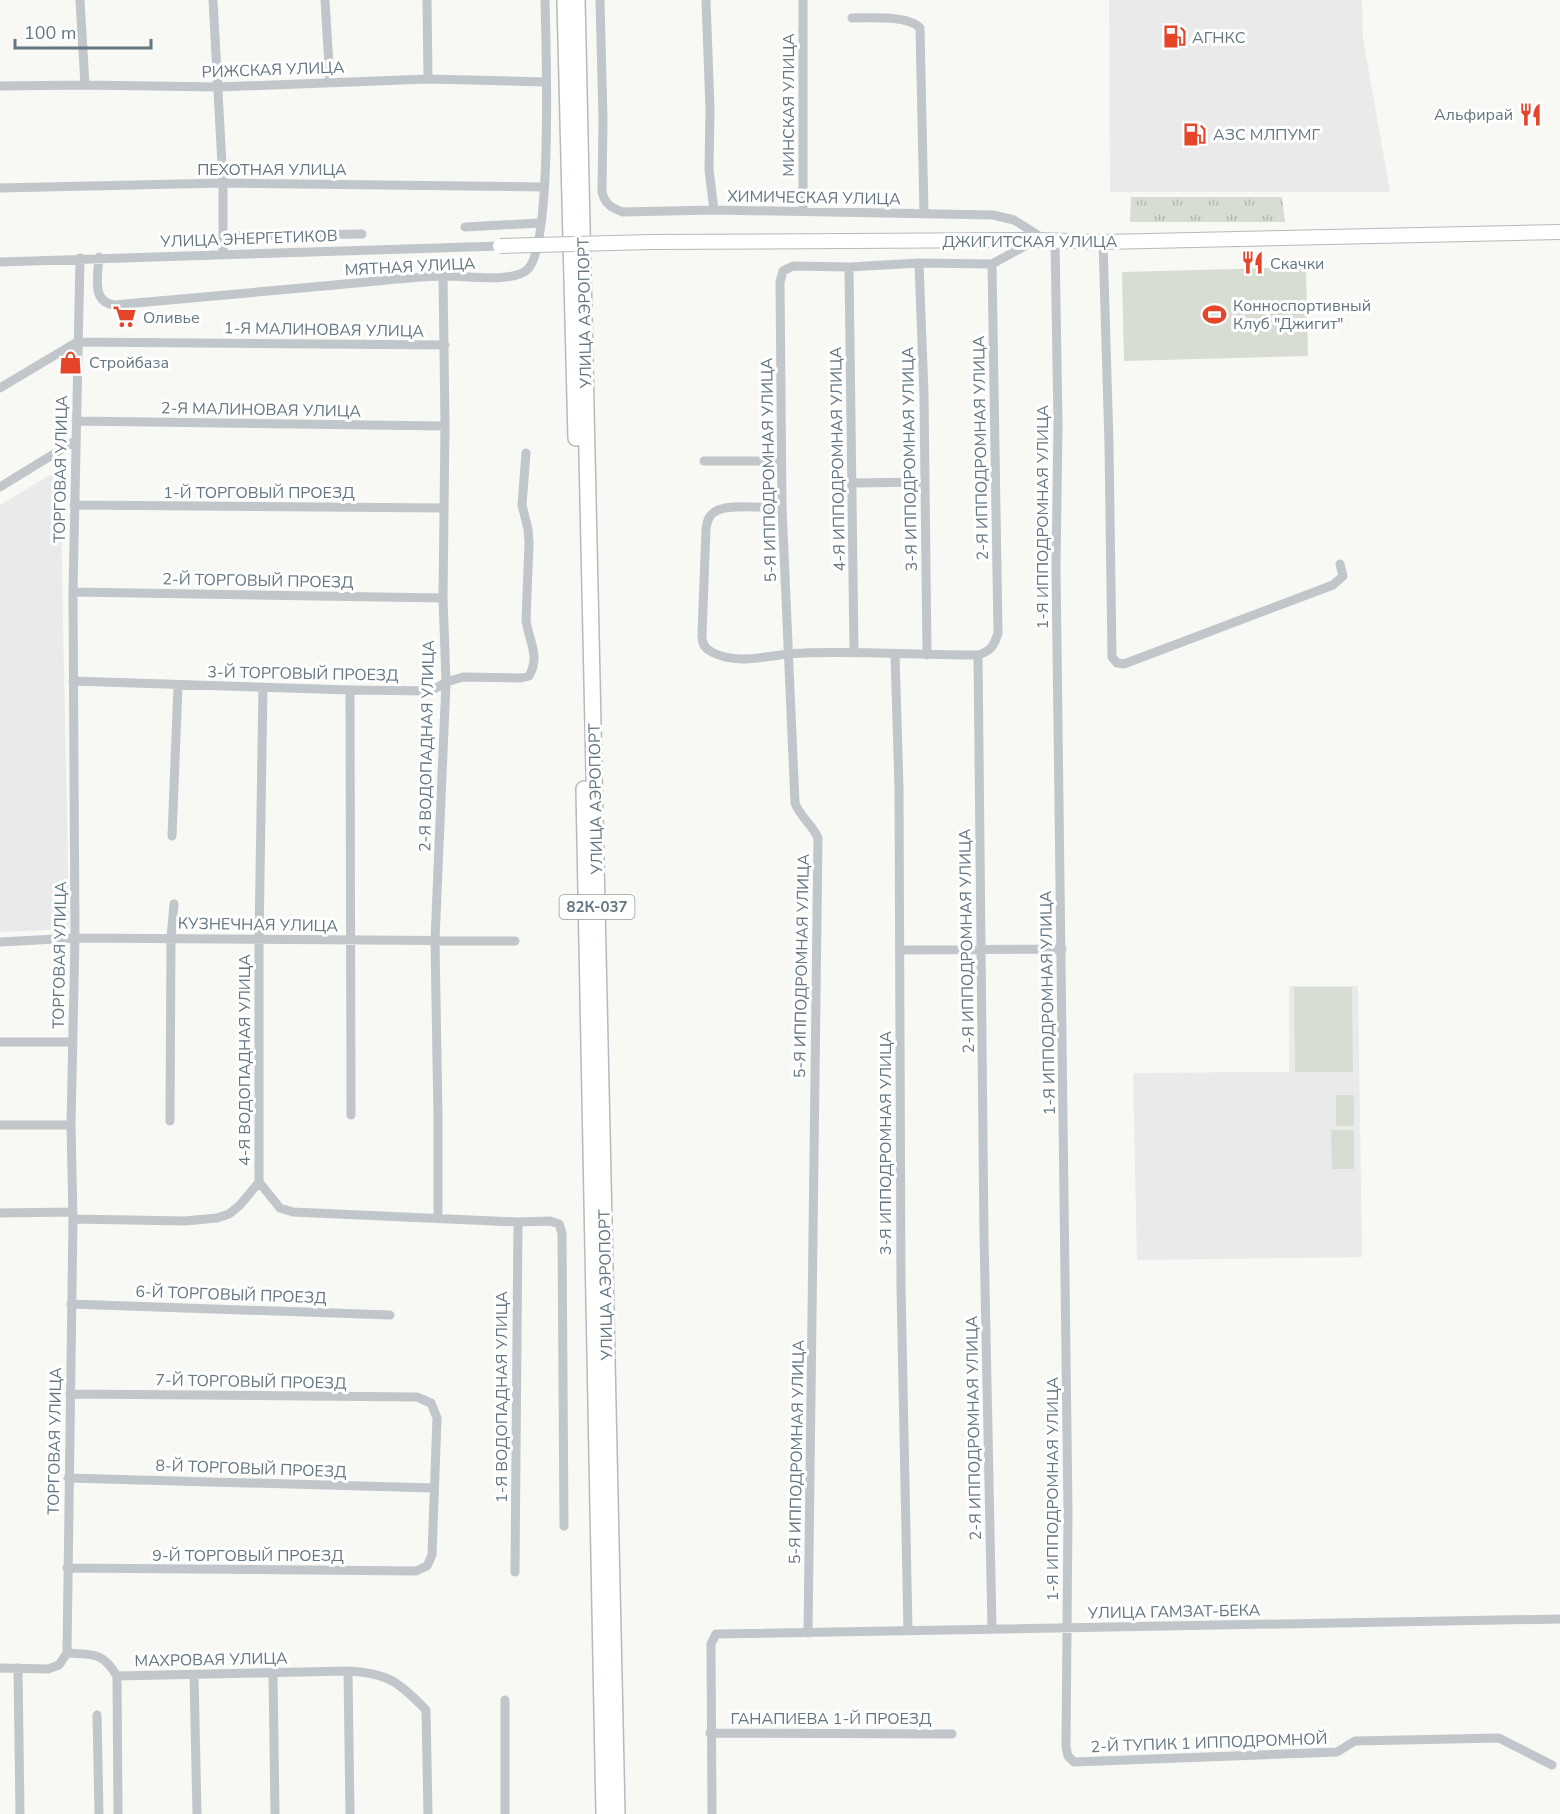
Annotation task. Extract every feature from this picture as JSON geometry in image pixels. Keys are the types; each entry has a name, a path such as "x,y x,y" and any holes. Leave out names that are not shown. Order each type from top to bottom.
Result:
{"main road":[{"name":"УЛИЦА АЭРОПОРТ","path":"565,0 578,494 604,1814"},
{"name":"УЛИЦА АЭРОПОРТ","path":"577,0 617,1814"}],"street":[{"path":"80,0 85,84"},
{"path":"213,0 224,183 223,254"},
{"path":"325,0 330,82"},
{"path":"427,0 428,79"},
{"name":"МЯТНАЯ УЛИЦА","path":"99,257 98,291 100,298 106,304 114,305 443,276 507,277 519,275 528,269 537,254 544,187 546,82 544,0"},
{"path":"600,0 602,192 604,200 611,208 623,212 714,210"},
{"name":"ХИМИЧЕСКАЯ УЛИЦА","path":"706,0 710,109 709,171 714,210 993,215 1014,219 1045,240"},
{"name":"МИНСКАЯ УЛИЦА","path":"803,0 803,211"},
{"path":"852,18 907,20 917,24 920,28 924,213"},
{"name":"РИЖСКАЯ УЛИЦА","path":"0,86 85,84 219,87 428,79 546,82"},
{"name":"ПЕХОТНАЯ УЛИЦА","path":"0,188 224,183 544,187"},
{"path":"465,226 540,223"},
{"name":"ДЖИГИТСКАЯ УЛИЦА","path":"500,246 651,242 1045,240 1103,242 1560,232"},
{"path":"223,236 362,234"},
{"path":"849,267 919,263 992,264 1045,240"},
{"name":"1-Я ИППОДРОМНАЯ УЛИЦА","path":"1045,240 1058,424 1056,580 1068,1500 1065,1747 1068,1756 1074,1762"},
{"path":"1103,242 1112,657 1118,663 1124,664 1333,585 1343,576 1340,564"},
{"name":"УЛИЦА ЭНЕРГЕТИКОВ","path":"0,262 99,257 500,246"},
{"name":"ТОРГОВАЯ УЛИЦА","path":"67,1653 73,1215 71,1125 75,938 73,592 80,258"},
{"name":"3-Я ИППОДРОМНАЯ УЛИЦА","path":"919,263 924,395 927,655"},
{"name":"2-Я ИППОДРОМНАЯ УЛИЦА","path":"992,264 998,633 995,644 989,652 978,655 984,1236 992,1629"},
{"name":"5-Я ИППОДРОМНАЯ УЛИЦА","path":"808,1633 818,838 813,827 798,813 795,803 782,508 780,282 783,272 793,266 849,267"},
{"name":"4-Я ИППОДРОМНАЯ УЛИЦА","path":"849,267 854,652"},
{"name":"2-Я ВОДОПАДНАЯ УЛИЦА","path":"438,1217 435,940 446,682 443,598 445,345 443,276"},
{"path":"0,388 77,342"},
{"name":"1-Я МАЛИНОВАЯ УЛИЦА","path":"77,342 445,345"},
{"name":"2-Я МАЛИНОВАЯ УЛИЦА","path":"76,421 445,426"},
{"path":"0,486 75,441"},
{"name":"3-Й ТОРГОВЫЙ ПРОЕЗД","path":"73,681 178,686 431,691 446,682 463,677 521,678 529,676 533,669 533,643 526,620 529,543 522,506 526,453"},
{"path":"704,461 781,461"},
{"path":"852,483 925,482"},
{"name":"1-Й ТОРГОВЫЙ ПРОЕЗД","path":"74,505 444,508"},
{"path":"782,508 728,508 717,511 708,518 705,530 702,642 705,648 727,657 742,659 788,653 978,655"},
{"name":"2-Й ТОРГОВЫЙ ПРОЕЗД","path":"73,592 443,598"},
{"name":"3-Я ИППОДРОМНАЯ УЛИЦА","path":"895,655 899,788 901,1264 908,1631"},
{"path":"172,836 178,686"},
{"name":"4-Я ВОДОПАДНАЯ УЛИЦА","path":"259,1182 259,939 263,687"},
{"path":"350,690 351,1115"},
{"path":"170,1121 171,938 174,904"},
{"name":"КУЗНЕЧНАЯ УЛИЦА","path":"0,942 75,938 515,940"},
{"path":"900,950 1062,949"},
{"path":"0,1042 73,1042"},
{"path":"0,1125 71,1125"},
{"path":"0,1212 185,1221 217,1218 229,1214 240,1205 259,1182 280,1208 293,1212 518,1222 550,1221 559,1224 562,1233 564,1526"},
{"name":"1-Я ВОДОПАДНАЯ УЛИЦА","path":"515,1572 518,1222"},
{"name":"6-Й ТОРГОВЫЙ ПРОЕЗД","path":"71,1304 390,1315"},
{"name":"7-Й ТОРГОВЫЙ ПРОЕЗД","path":"70,1394 417,1397 431,1403 437,1418 434,1488"},
{"name":"8-Й ТОРГОВЫЙ ПРОЕЗД","path":"68,1478 434,1488"},
{"name":"9-Й ТОРГОВЫЙ ПРОЕЗД","path":"67,1568 416,1571 427,1566 432,1555 434,1488"},
{"name":"УЛИЦА ГАМЗАТ-БЕКА","path":"710,1733 711,1644 716,1634 1560,1619"},
{"path":"0,1668 48,1669 59,1665 67,1653"},
{"name":"МАХРОВАЯ УЛИЦА","path":"67,1653 97,1656 104,1659 117,1676 348,1671 369,1672 392,1680 406,1689 426,1710 428,1814"},
{"path":"18,1668 20,1814"},
{"path":"348,1671 350,1814"},
{"path":"273,1673 275,1814"},
{"path":"194,1675 196,1814"},
{"path":"117,1676 118,1814"},
{"path":"505,1700 505,1814"},
{"path":"97,1715 99,1814"},
{"path":"710,1733 712,1814"},
{"name":"ГАНАПИЕВА 1-Й ПРОЕЗД","path":"710,1733 952,1734"},
{"name":"2-Й ТУПИК 1 ИППОДРОМНОЙ","path":"1074,1762 1337,1752 1355,1741 1500,1738 1552,1765"}],"shaded area":[{"path":"1109,0 1362,0 1363,38 1390,192 1110,192"},
{"path":"60,469 69,929 0,932 0,505"},
{"path":"1289,986 1358,986 1362,1257 1137,1260 1133,1073 1289,1072"}],"green space":[{"path":"1131,197 1282,197 1285,222 1130,222"},
{"name":"Конноспортивный Клуб \"Джигит\"","path":"1306,267 1308,356 1124,361 1122,272"},
{"path":"1294,987 1352,987 1353,1072 1295,1072"},
{"path":"1336,1095 1354,1095 1354,1126 1336,1126"},
{"path":"1331,1130 1354,1130 1354,1169 1332,1169"}],"place":[{"name":"АГНКС","path":"1174,37"},
{"name":"Альфирай","path":"1531,114"},
{"name":"АЗС МЛПУМГ","path":"1195,134"},
{"name":"Скачки","path":"1252,263"},
{"name":"Конноспортивный Клуб \"Джигит\"","path":"1215,314"},
{"name":"Оливье","path":"125,317"},
{"name":"Стройбаза","path":"71,362"}]}
